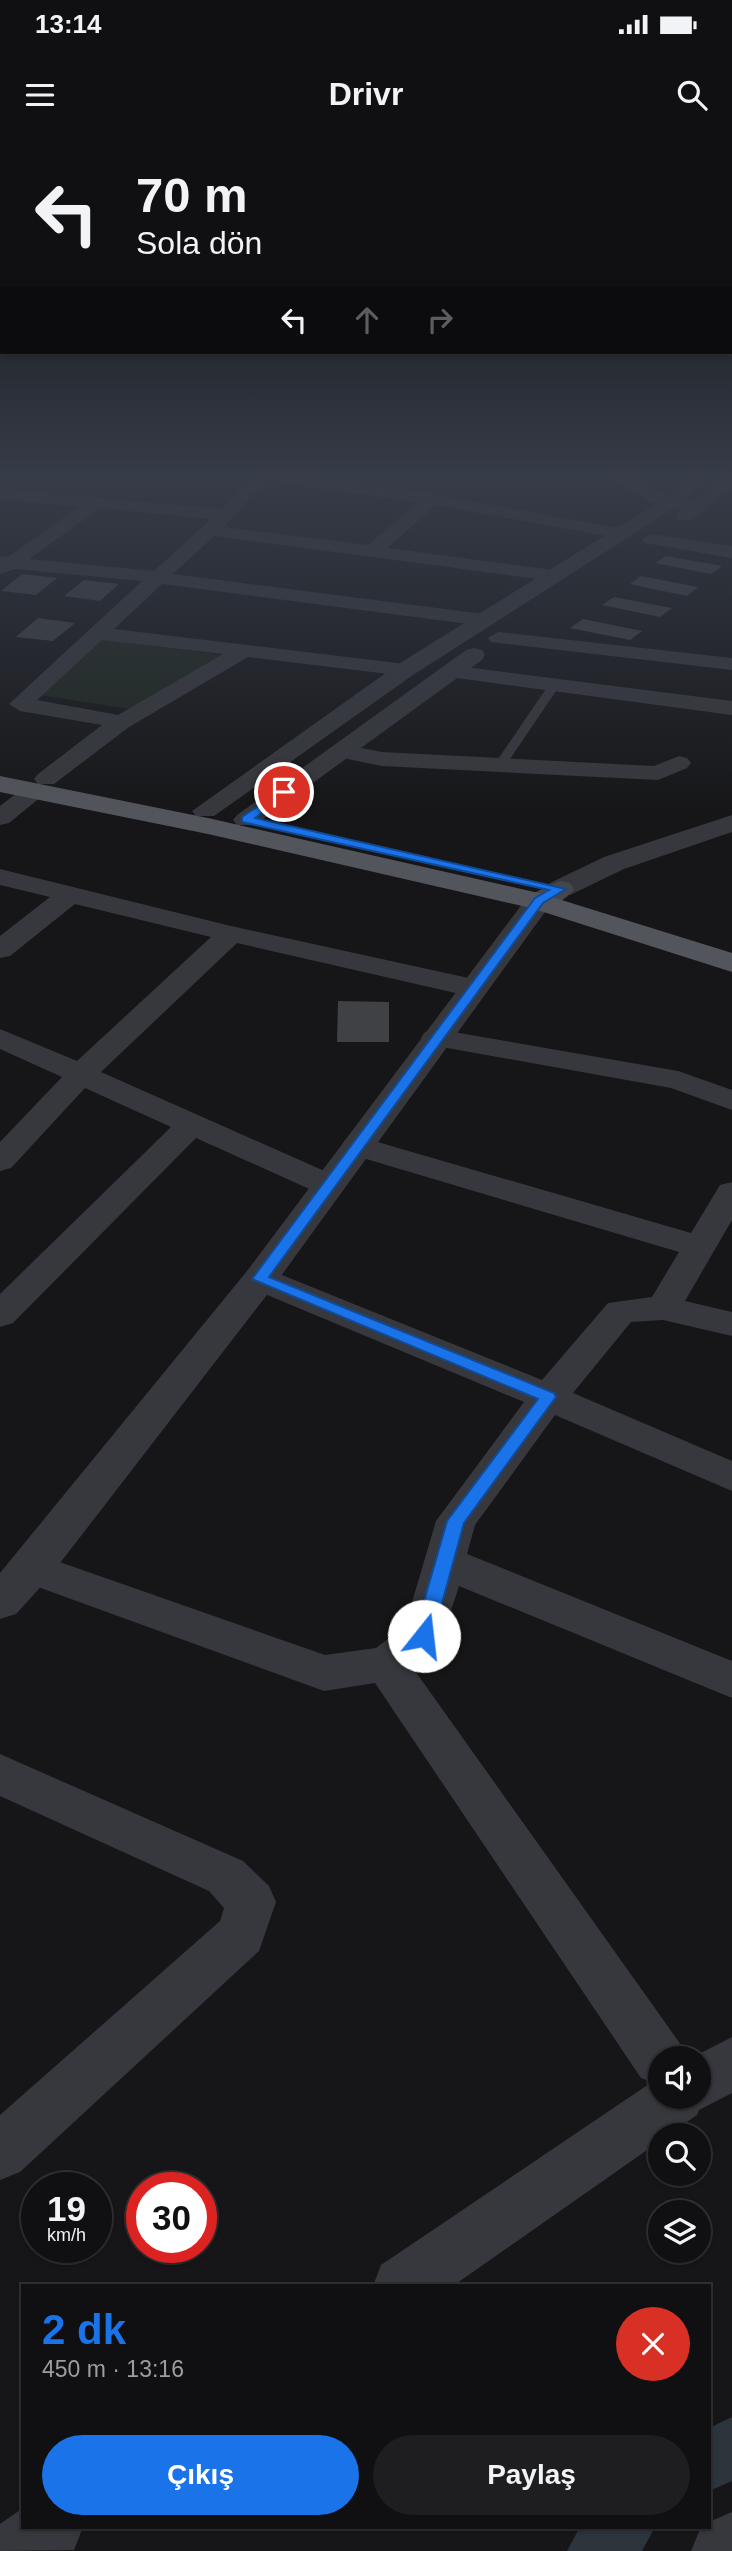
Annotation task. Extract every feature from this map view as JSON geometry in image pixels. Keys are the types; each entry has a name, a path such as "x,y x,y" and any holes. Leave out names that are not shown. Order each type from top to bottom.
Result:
{"main road":[{"path":"0,769 40,785 550,895 732,963"},
{"path":"0,784 40,785 246,820 550,895 732,945"}],"street":[{"path":"0,718 10,702 95,633 141,591"},
{"path":"258,591 484,620"},
{"path":"205,811 405,670 530,591"},
{"path":"246,820 450,671 522,623"},
{"path":"95,633 405,670"},
{"path":"499,638 732,664"},
{"path":"0,818 121,722 244,651"},
{"path":"450,671 732,708"},
{"path":"10,702 121,722"},
{"path":"341,751 382,759 658,773 679,763"},
{"path":"732,823 614,863 550,895 473,988 260,1279 9,1590 324,1673 386,1664 424,1636 456,1521 548,1397 621,1311 663,1308 732,1324"},
{"path":"0,877 231,934 473,988"},
{"path":"0,950 71,894"},
{"path":"0,1161 83,1072 231,934"},
{"path":"0,1038 83,1072 328,1185"},
{"path":"436,1038 677,1080 732,1101"},
{"path":"0,1315 193,1123"},
{"path":"356,1146 698,1246"},
{"path":"663,1308 732,1192"},
{"path":"260,1279 548,1397 732,1477"},
{"path":"444,1562 732,1680"},
{"path":"386,1664 650,2046"},
{"path":"0,1774 226,1876 251,1902 240,1935 0,2152"},
{"path":"711,2076 732,2063"},
{"path":"405,2284 659,2109"},
{"path":"16,2551 48,2529"},
{"path":"725,2551 732,2546"}],"lane":[{"path":"500,765 554,685"}],"shaded area":[{"path":"102,639 228,656 130,709 39,695"}],"building":[{"path":"2,591 42,591 36,595"},
{"path":"71,591 112,591 100,601 64,596"},
{"path":"661,591 694,591 687,596"},
{"path":"614,597 672,608 660,617 602,605"},
{"path":"38,618 75,623 53,641 16,637"},
{"path":"583,619 642,631 630,640 570,628"},
{"path":"338,1001 389,1002 389,1042 337,1042"}],"waterway":[{"path":"711,2461 732,2445"},
{"path":"596,2551 624,2529"}],"route":[{"path":"284,792 246,820 560,889 539,901 260,1279 548,1397 456,1521 424,1636"}]}
